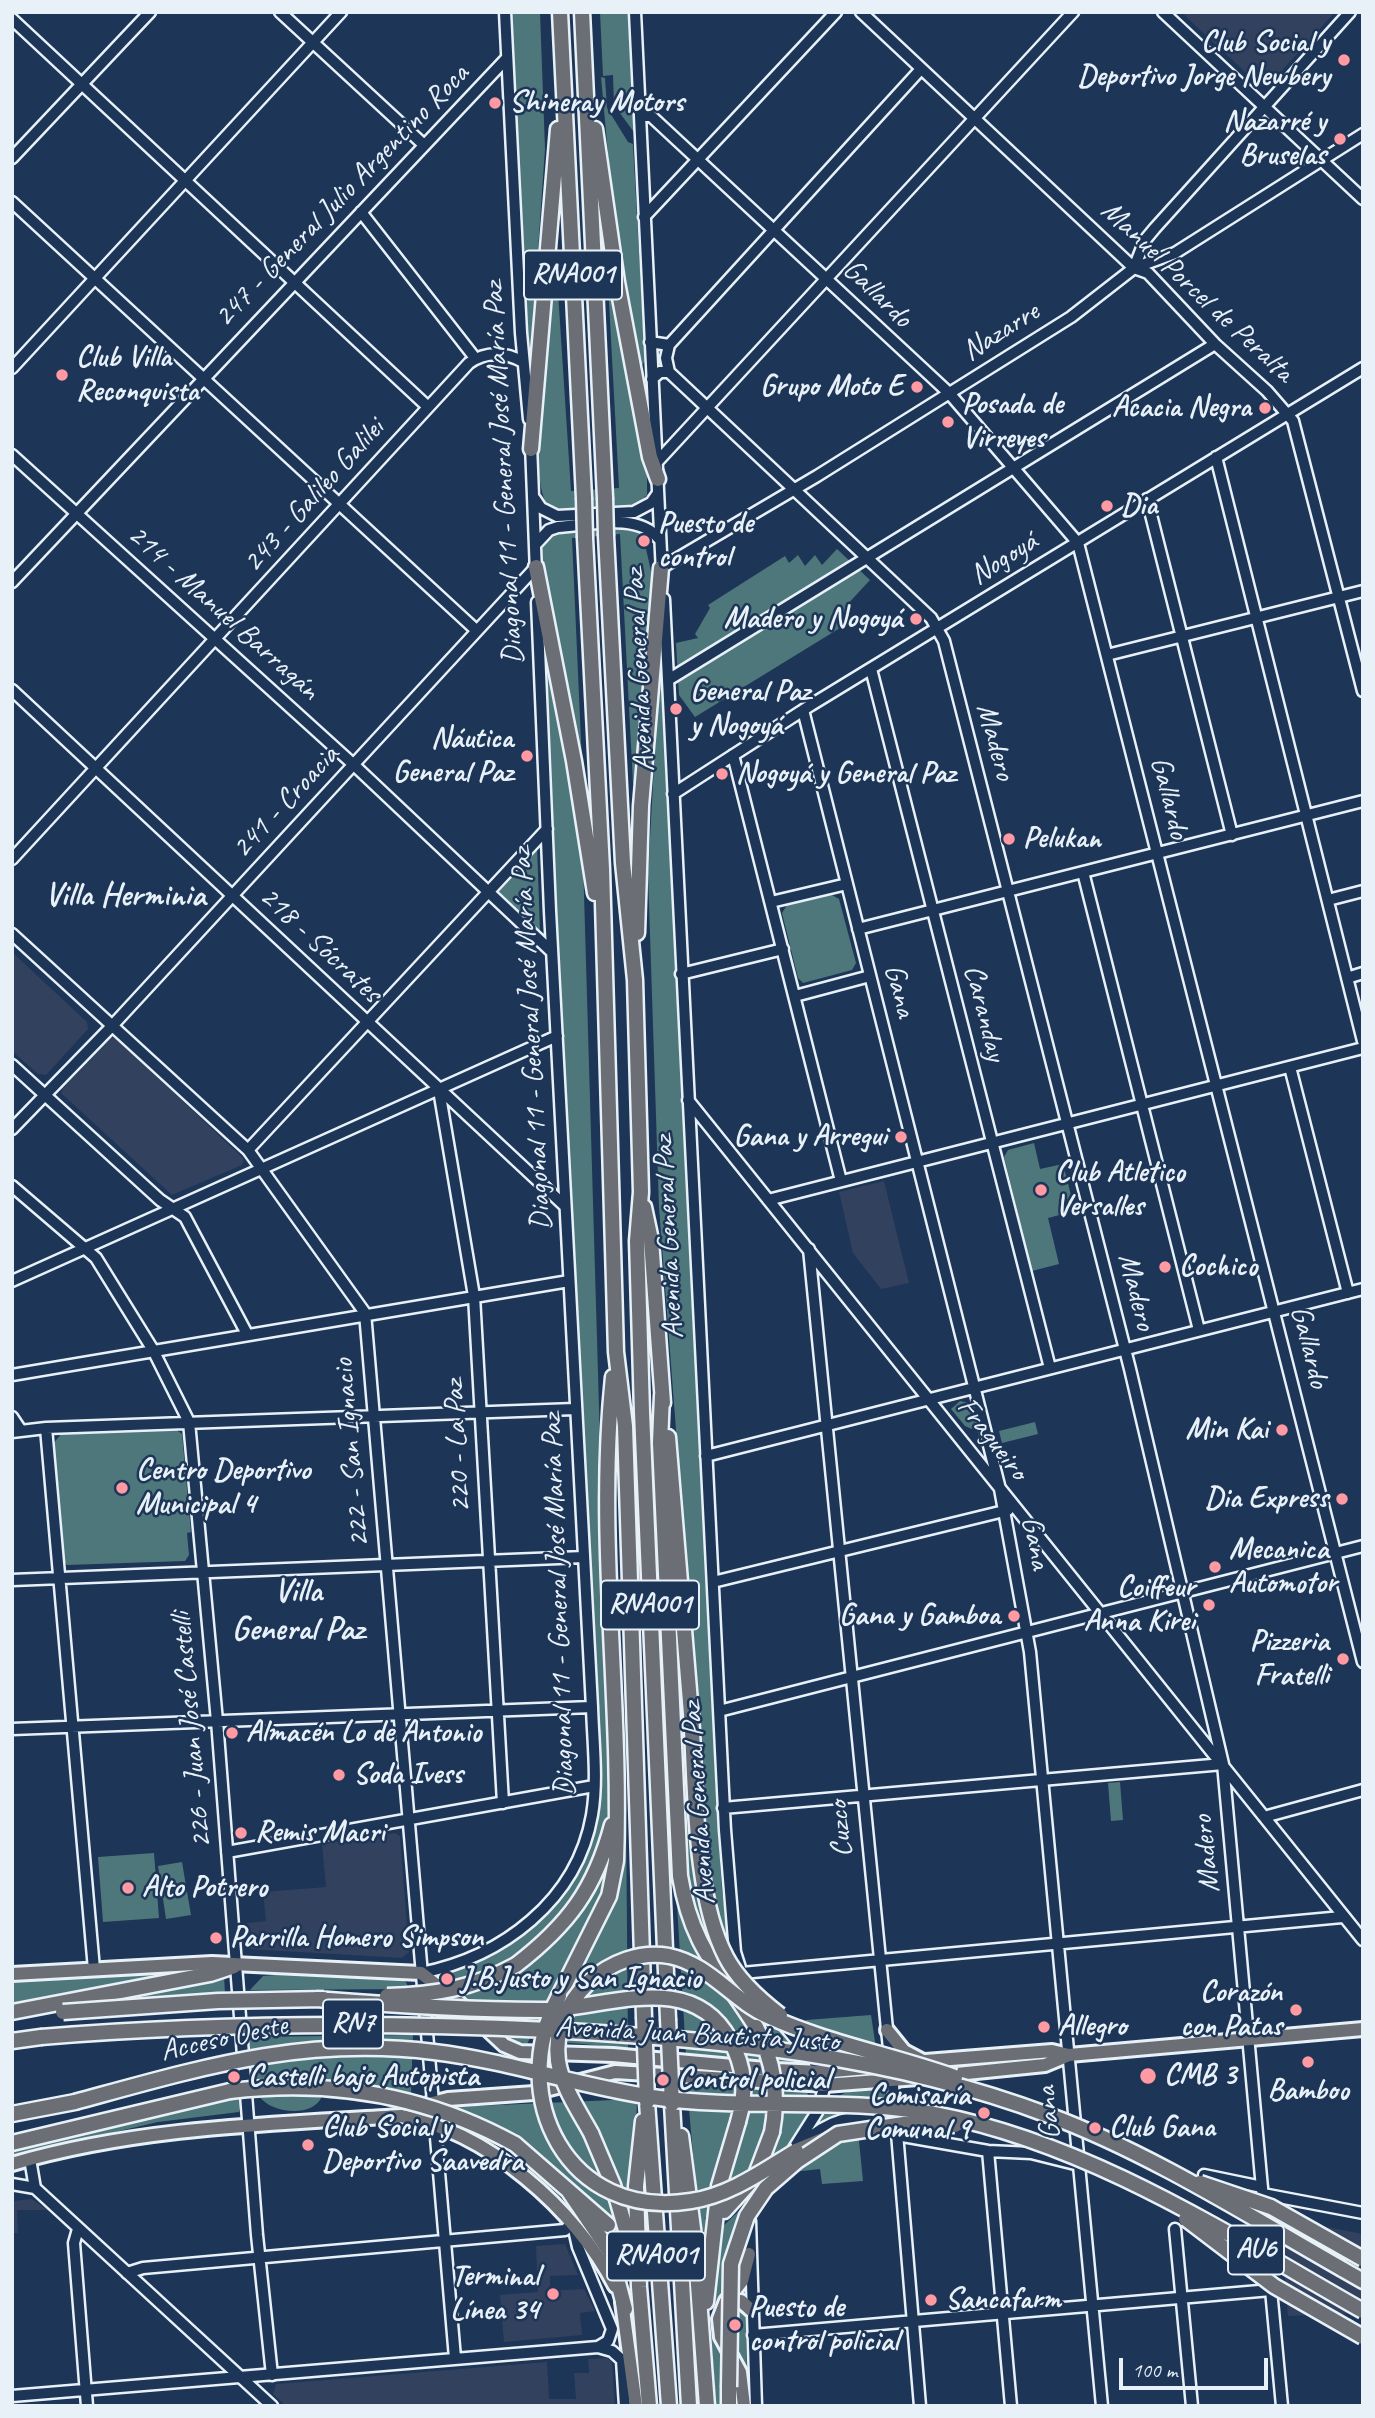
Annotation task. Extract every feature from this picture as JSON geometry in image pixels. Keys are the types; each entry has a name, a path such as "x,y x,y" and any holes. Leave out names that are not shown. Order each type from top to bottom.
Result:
{"highway":[{"name":"Avenida General Paz","path":"560,12 605,972 616,1352 625,1438 644,2017 669,2406"},
{"name":"Avenida General Paz","path":"582,12 623,863 635,980 641,1192 637,1241 642,1412 672,2106 689,2406"},
{"path":"531,449 557,156 562,52"},
{"path":"584,56 617,282 658,486"},
{"path":"536,567 574,761 605,972"},
{"path":"635,980 641,806 661,568"},
{"path":"641,1192 651,1240 662,1395 672,1467 702,1862 721,1944 747,1986 780,2015 805,2030"},
{"path":"616,1352 608,1440 617,1803 616,1861 609,1896 559,1996 541,2044 539,2079 544,2112 557,2141 572,2163 606,2189 636,2200 654,2203 707,2198 748,2180 813,2142 838,2134 905,2124 984,2126"},
{"path":"662,1395 660,1443 680,1876 685,1905 703,1952 756,2027 774,2078 772,2132 755,2176 724,2211"},
{"path":"12,2017 218,2001 439,1993 480,1983 516,1965 556,1931 589,1888 605,1849 617,1803"},
{"path":"639,2287 613,2185 591,2133 565,2086 557,2048 571,2005 595,1975 611,1965 643,1955 683,1960 711,1975 764,2014 805,2030 931,2069 1047,2114"},
{"path":"12,2012 210,1974 234,1966"},
{"path":"316,1999 543,2010 637,1996 671,1998 703,2010 728,2035 737,2053 745,2085 715,2215 703,2356"},
{"name":"Acceso Oeste","path":"12,2041 137,2029 275,2023 500,2028 665,2038"},
{"name":"AU6","path":"665,2038 768,2048 852,2062 987,2094 1047,2114 1183,2180 1363,2281"},
{"name":"Acceso Oeste","path":"12,2114 75,2102 253,2056 339,2047 399,2048 469,2057 649,2102"},
{"path":"12,2143 230,2091 299,2086 378,2093 454,2115 515,2144 608,2225"},
{"path":"649,2102 639,2137 636,2186 639,2287 649,2406"},
{"name":"AU6","path":"649,2102 904,2109 984,2126 1083,2160 1149,2191 1363,2311"},
{"path":"672,2106 686,2162 707,2406"},
{"path":"12,2137 51,2133"},
{"path":"729,2406 730,2277 734,2253 747,2216 757,2199 781,2173 838,2134"},
{"path":"1183,2180 1260,2202 1363,2259"},
{"path":"568,2190 610,2252 625,2309"},
{"path":"1149,2191 1274,2286 1363,2337"}],"main road":[{"path":"12,1974 212,1964 421,1973"},
{"name":"Avenida Juan Bautista Justo","path":"421,1973 458,2002 504,2045 532,2053 613,2055 823,2078 924,2061 1052,2051 1069,2055"},
{"name":"Avenida Juan Bautista Justo","path":"431,2102 534,2093 615,2072 892,2080 1045,2065 1069,2055 1363,2029"},
{"path":"887,2030 904,2052 924,2061"},
{"path":"401,2116 431,2102"},
{"path":"12,2164 119,2139 250,2125 401,2116 433,2123 485,2149 543,2193 572,2223 603,2262 625,2309 636,2406"},
{"path":"744,2406 740,2372 719,2332 719,2319 726,2301 742,2281 749,2254"},
{"path":"726,2301 741,2301 751,2310"}],"street":[{"path":"12,158 150,12"},
{"path":"280,12 424,145"},
{"path":"12,368 341,12"},
{"name":"Diagonal 11 - General José María Paz","path":"421,1973 485,1953 504,1942 539,1914 577,1859 592,1817 594,1786 552,952 531,449 523,362 505,12"},
{"name":"Avenida General Paz","path":"635,12 723,1808 735,1952 742,1973 823,2078"},
{"path":"644,217 836,12"},
{"name":"Manuel Porcel de Peralta","path":"861,12 1134,268 1148,273 1215,344 1289,413 1363,691"},
{"path":"657,462 1073,12"},
{"path":"1163,12 1363,199"},
{"path":"1134,268 1150,234 1350,12"},
{"path":"12,19 293,284 428,407"},
{"name":"247 - General Julio Argentino Roca","path":"12,582 506,59"},
{"path":"921,69 669,345 666,358 669,372 938,628"},
{"name":"Gallardo","path":"640,116 650,116 828,280 930,379 949,393 1078,543 1363,1662"},
{"name":"Nazarre","path":"661,568 793,490 1071,317 1134,268 1175,253 1363,134"},
{"path":"12,201 205,376 476,630"},
{"path":"361,212 475,358 502,354 523,362"},
{"path":"650,342 669,345"},
{"path":"668,680 1012,466 1215,344"},
{"name":"243 - Galileo Galilei","path":"12,859 475,358"},
{"name":"Nogoyá","path":"673,794 803,710 1363,368"},
{"path":"652,379 660,372 669,372"},
{"name":"214 - Manuel Barragán","path":"12,455 354,765 552,952"},
{"path":"1216,457 1363,1041"},
{"path":"533,496 541,508 557,516 634,512 651,503 658,486"},
{"path":"1147,499 1232,835"},
{"path":"535,545 541,536 558,527 635,523 645,525 659,540"},
{"name":"241 - Croacia","path":"12,1129 112,1026 536,567"},
{"path":"1107,655 1363,590"},
{"name":"Madero","path":"938,628 1125,1349 1185,1593 1223,1764 1263,2193"},
{"name":"Caranday","path":"871,669 1050,1368"},
{"name":"218 - Sócrates","path":"12,690 565,1206"},
{"name":"Gana","path":"803,710 1000,1489 1027,1633 1102,2406"},
{"path":"733,755 841,1181"},
{"path":"858,929 1363,802"},
{"path":"248,1150 547,829"},
{"path":"1083,872 1199,1330"},
{"path":"771,902 847,884"},
{"path":"1328,900 1363,891"},
{"name":"222 - San Ignacio","path":"12,934 248,1150 365,1313 455,2358"},
{"path":"681,974 783,949"},
{"path":"1347,978 1363,974"},
{"path":"795,996 870,976"},
{"path":"12,1281 557,1036"},
{"path":"768,1199 1363,1048"},
{"path":"12,1065 160,1200 185,1217 247,1334"},
{"path":"1290,1067 1348,1293"},
{"name":"220 - La Paz","path":"439,1088 474,1296 503,1803"},
{"name":"Fragueiro","path":"688,1100 1363,1940"},
{"name":"226 - Juan José Castelli","path":"12,1186 96,1258 153,1350 189,1422 217,1721 234,1966 250,2125 259,2257 272,2375"},
{"name":"Cuzco","path":"808,1249 891,2065 920,2406"},
{"path":"12,1375 365,1313 569,1282"},
{"path":"706,1456 1363,1289"},
{"path":"12,1417 16,1430 575,1409"},
{"path":"46,1428 94,1969"},
{"path":"713,1582 1017,1509"},
{"path":"719,1711 1363,1546"},
{"path":"12,1580 584,1557"},
{"path":"12,1729 592,1707"},
{"path":"723,1808 1223,1764"},
{"path":"227,1852 594,1786"},
{"path":"1264,1817 1363,1790"},
{"path":"742,1973 1342,1917"},
{"path":"756,2406 749,2254 751,2212 757,2196 791,2153 817,2112 823,2078"},
{"path":"791,2153 829,2123 840,2119 895,2115"},
{"path":"897,2135 988,2151 1031,2153 1079,2165"},
{"path":"988,2151 1011,2406"},
{"path":"30,2159 35,2188"},
{"path":"1204,2175 1263,2193 1363,2213"},
{"path":"12,2184 35,2188 272,2406"},
{"path":"127,2273 143,2268 565,2230 572,2223"},
{"path":"572,2223 578,2247 612,2329 608,2341 598,2347"},
{"path":"78,2229 74,2243 87,2406"},
{"path":"1175,2229 1192,2406"},
{"path":"752,2335 1271,2290 1282,2406"},
{"path":"12,2396 598,2347 612,2351 622,2360 625,2406"}],"shaded area":[{"path":"1181,12 1335,12 1268,86 1260,86"},
{"path":"12,952 87,1022 88,1029 46,1075 38,1074 12,1051"},
{"path":"111,1038 116,1038 244,1159 242,1165 172,1195 61,1093"},
{"path":"884,1181 909,1283 881,1289 853,1253 839,1192"},
{"path":"395,1833 400,1836 409,1952 402,1958 247,1949 242,1944 240,1924 266,1921 263,1892 326,1887 322,1844"},
{"path":"32,2199 47,2210 17,2210 18,2233 12,2233 12,2201"},
{"path":"1280,2218 1363,2234 1363,2313 1288,2316"},
{"name":"Terminal Línea 34","path":"565,2244 578,2275 550,2276 550,2291 584,2289 595,2311 580,2313 582,2335 504,2342 500,2295 538,2292 536,2246"},
{"path":"607,2358 612,2362 615,2406 286,2406 273,2394 276,2384 547,2362 549,2399 576,2399 574,2373 589,2373 588,2359"}],"green space":[{"path":"511,12 540,12 545,149 529,379"},
{"path":"600,12 630,12 636,135 614,105 613,75 603,76"},
{"path":"601,77 605,78 607,108 628,142 633,144 645,361 641,367 637,367 618,262"},
{"path":"554,231 571,491 619,488 607,265 610,265 647,476 647,495 635,506 552,510 543,494 538,464 538,424 543,333"},
{"path":"631,525 643,535 652,576 637,783 633,784 620,534 572,538 583,786 539,567 544,537 562,530"},
{"path":"837,549 870,580 845,607 853,620 695,717 679,695 676,643 698,638 695,634 710,608 708,605 785,556 789,563 798,555 805,566 815,555 822,565"},
{"path":"539,598 578,804 583,860 610,1784 607,1819 595,1865 571,1908 538,1942 518,1956 471,1979 477,1987 535,1953 564,1926 602,1870 605,1871 599,1900 527,2044 506,2039 468,1999 440,1977 441,1973 473,1961 501,1946 548,1908 567,1884 582,1857 601,1794"},
{"path":"661,640 717,1812 722,1891 729,1936 725,1939 728,1955 799,2055 800,2063 777,2062 704,1941 686,1882 670,1559 698,1718 659,1207 648,874"},
{"path":"537,846 540,932 496,890"},
{"path":"832,895 839,899 856,963 852,970 803,983 798,978 782,913 787,905"},
{"name":"Club Atletico Versalles","path":"1034,1143 1040,1169 1063,1164 1075,1211 1048,1218 1059,1264 1032,1271 1004,1157 1008,1150"},
{"path":"960,1401 969,1403 976,1423 972,1429 965,1426 951,1409"},
{"path":"1035,1422 1038,1434 1002,1443 999,1431"},
{"name":"Centro Deportivo Municipal 4","path":"175,1429 182,1434 191,1532 187,1533 189,1555 185,1561 67,1565 64,1562 53,1444 61,1434"},
{"path":"1120,1782 1123,1820 1111,1821 1108,1783"},
{"path":"622,1810 626,1811 628,2048 548,2041 568,1987 590,1949"},
{"name":"Alto Potrero","path":"154,1853 159,1918 103,1922 98,1857"},
{"path":"674,1854 687,1929 757,2039 763,2061 748,2059 741,2039 713,2010 735,2059 686,2055"},
{"path":"182,1862 191,1915 166,1919 158,1866"},
{"path":"207,1968 206,1972 133,1980 12,2003 12,1982"},
{"path":"224,1976 225,1993 101,2000"},
{"path":"263,1976 393,1976 406,1982 409,1989 250,1990"},
{"path":"871,2015 877,2055 822,2061 807,2040 806,2020"},
{"path":"413,2035 411,2094 394,2105 324,2098 326,2081 301,2079 249,2083 245,2037"},
{"path":"687,2086 769,2090 767,2129 755,2166 728,2200 725,2197 746,2123 735,2120 703,2268"},
{"path":"781,2090 807,2091 811,2108 787,2153 768,2165 777,2135"},
{"path":"862,2090 888,2092 886,2105 839,2114 812,2127 827,2106 842,2094"},
{"path":"259,2096 322,2096 310,2108 292,2111 273,2107"},
{"path":"242,2098 239,2112 158,2122 12,2156 12,2149 114,2127 189,2106"},
{"path":"637,2099 633,2232 597,2210 546,2161 524,2144 452,2107"},
{"path":"857,2121 863,2181 822,2184 820,2169 793,2172 828,2131"},
{"path":"742,2208 743,2267 718,2303 713,2321 714,2334 723,2351 725,2406 716,2406 711,2334 719,2230"},
{"path":"734,2303 746,2310 747,2379 743,2365 727,2343"}],"tunnel":[{"path":"1263,2200 1270,2286"},
{"path":"608,2225 638,2236 667,2238 696,2230 723,2213"}],"place":[{"name":"Club Social y Deportivo Jorge Newbery","path":"1344,60"},
{"name":"Shineray Motors","path":"495,103"},
{"name":"Nazarré y Bruselas","path":"1340,139"},
{"name":"Club Villa Reconquista","path":"62,375"},
{"name":"Grupo Moto E","path":"917,387"},
{"name":"Acacia Negra","path":"1265,408"},
{"name":"Posada de Virreyes","path":"948,422"},
{"name":"Dia","path":"1107,506"},
{"name":"Puesto de control","path":"644,541"},
{"name":"Madero y Nogoyá","path":"916,619"},
{"name":"General Paz y Nogoyá","path":"676,709"},
{"name":"Náutica General Paz","path":"527,756"},
{"name":"Nogoyá y General Paz","path":"722,774"},
{"name":"Pelukan","path":"1009,839"},
{"name":"Gana y Arregui","path":"901,1137"},
{"name":"Club Atletico Versalles","path":"1041,1190"},
{"name":"Cochico","path":"1165,1267"},
{"name":"Min Kai","path":"1282,1430"},
{"name":"Centro Deportivo Municipal 4","path":"122,1488"},
{"name":"Dia Express","path":"1342,1499"},
{"name":"Mecanica Automotor","path":"1215,1567"},
{"name":"Coiffeur Anna Kirei","path":"1209,1605"},
{"name":"Gana y Gamboa","path":"1014,1616"},
{"name":"Pizzeria Fratelli","path":"1343,1659"},
{"name":"Almacén Lo de Antonio","path":"232,1733"},
{"name":"Soda Ivess","path":"339,1775"},
{"name":"Remis Macri","path":"241,1833"},
{"name":"Alto Potrero","path":"128,1888"},
{"name":"Parrilla Homero Simpson","path":"216,1938"},
{"name":"J.B.Justo y San Ignacio","path":"447,1979"},
{"name":"Corazón con Patas","path":"1296,2010"},
{"name":"Allegro","path":"1044,2027"},
{"name":"Bamboo","path":"1308,2062"},
{"name":"CMB 3","path":"1148,2076"},
{"name":"Castelli bajo Autopista","path":"234,2077"},
{"name":"Control policial","path":"663,2080"},
{"name":"Comisaría Comunal 9","path":"984,2113"},
{"name":"Club Gana","path":"1095,2128"},
{"name":"Club Social y Deportivo Saavedra","path":"308,2145"},
{"name":"Terminal Línea 34","path":"553,2294"},
{"name":"Sancafarm","path":"931,2300"},
{"name":"Puesto de control policial","path":"735,2325"}],"district":[{"name":"Villa Herminia","path":"125,896"},
{"name":"Villa General Paz","path":"298,1611"}]}
